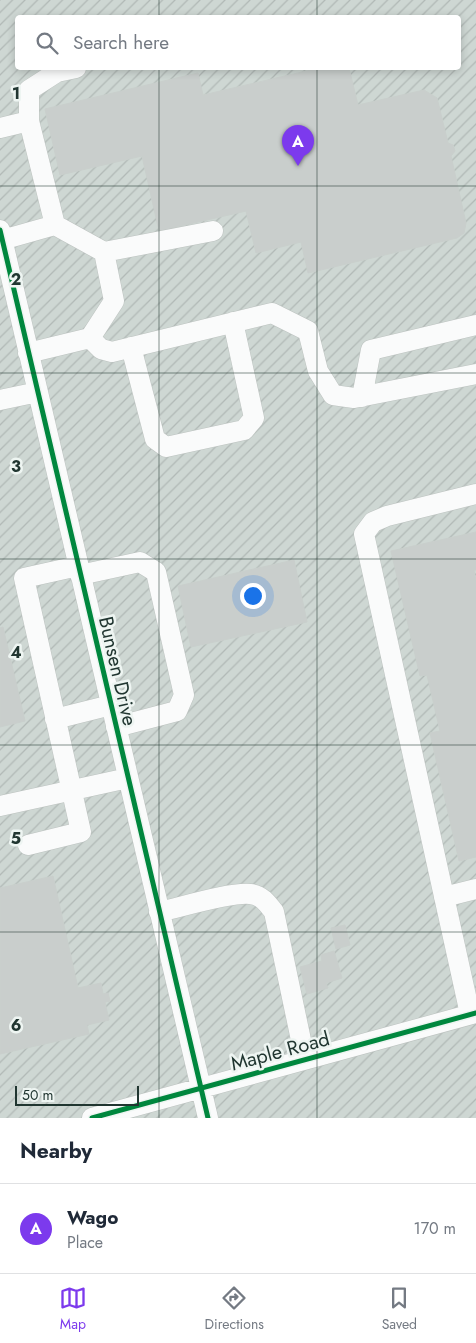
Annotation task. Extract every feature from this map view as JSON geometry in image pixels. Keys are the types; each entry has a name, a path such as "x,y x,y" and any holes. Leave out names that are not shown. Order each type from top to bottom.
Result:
{"street":[{"path":"66,70 56,72 29,90 29,121 55,225 104,252 213,231"},
{"path":"0,128 29,121"},
{"path":"2,247 55,225"},
{"name":"Bunsen Drive","path":"2,247 38,392 208,1118"},
{"path":"28,353 90,338 114,301 104,252"},
{"path":"90,338 101,349 112,352 272,313 308,331 318,371 333,395 354,398 362,397 476,374"},
{"path":"131,347 155,438 166,447 244,430 254,418 233,322"},
{"path":"362,397 371,350 476,325"},
{"path":"0,400 38,392"},
{"path":"473,1013 444,897 364,534 373,522 387,516 476,494"},
{"path":"28,845 81,832 73,788 55,719 24,578 140,562 156,572 184,695 177,711 116,727"},
{"path":"55,719 111,705"},
{"path":"0,806 73,788 128,778"},
{"path":"444,897 476,889"},
{"path":"159,912 237,895 252,894 264,900 274,912 305,1059"},
{"name":"Maple Road","path":"92,1118 473,1013"}],"shaded area":[{"path":"0,0 476,0 476,1118 0,1118"}],"building":[{"path":"310,70 349,70 358,105 424,90 437,98 448,143 453,145 455,151 451,156 466,223 464,233 457,238 308,273 301,242 256,253 246,211 159,231 142,156 60,175 45,109 198,73 203,95"},
{"path":"476,532 476,570 474,570 476,581 476,857 459,861 430,733 440,731 427,675 420,676 391,551"},
{"path":"294,560 307,622 191,647 178,586"},
{"path":"3,627 25,721 0,727 0,628"},
{"path":"53,876 78,988 101,983 103,994 108,993 110,1001 105,1002 109,1020 87,1025 89,1034 0,1054 0,888"},
{"path":"345,925 350,945 336,949 331,928"},
{"path":"334,951 342,978 326,983 328,988 307,994 300,967 322,961 321,955"}],"cycle path":[{"path":"0,230 208,1118"},
{"path":"92,1118 476,1013"}],"place":[{"name":"Wago","path":"298,166"}]}
